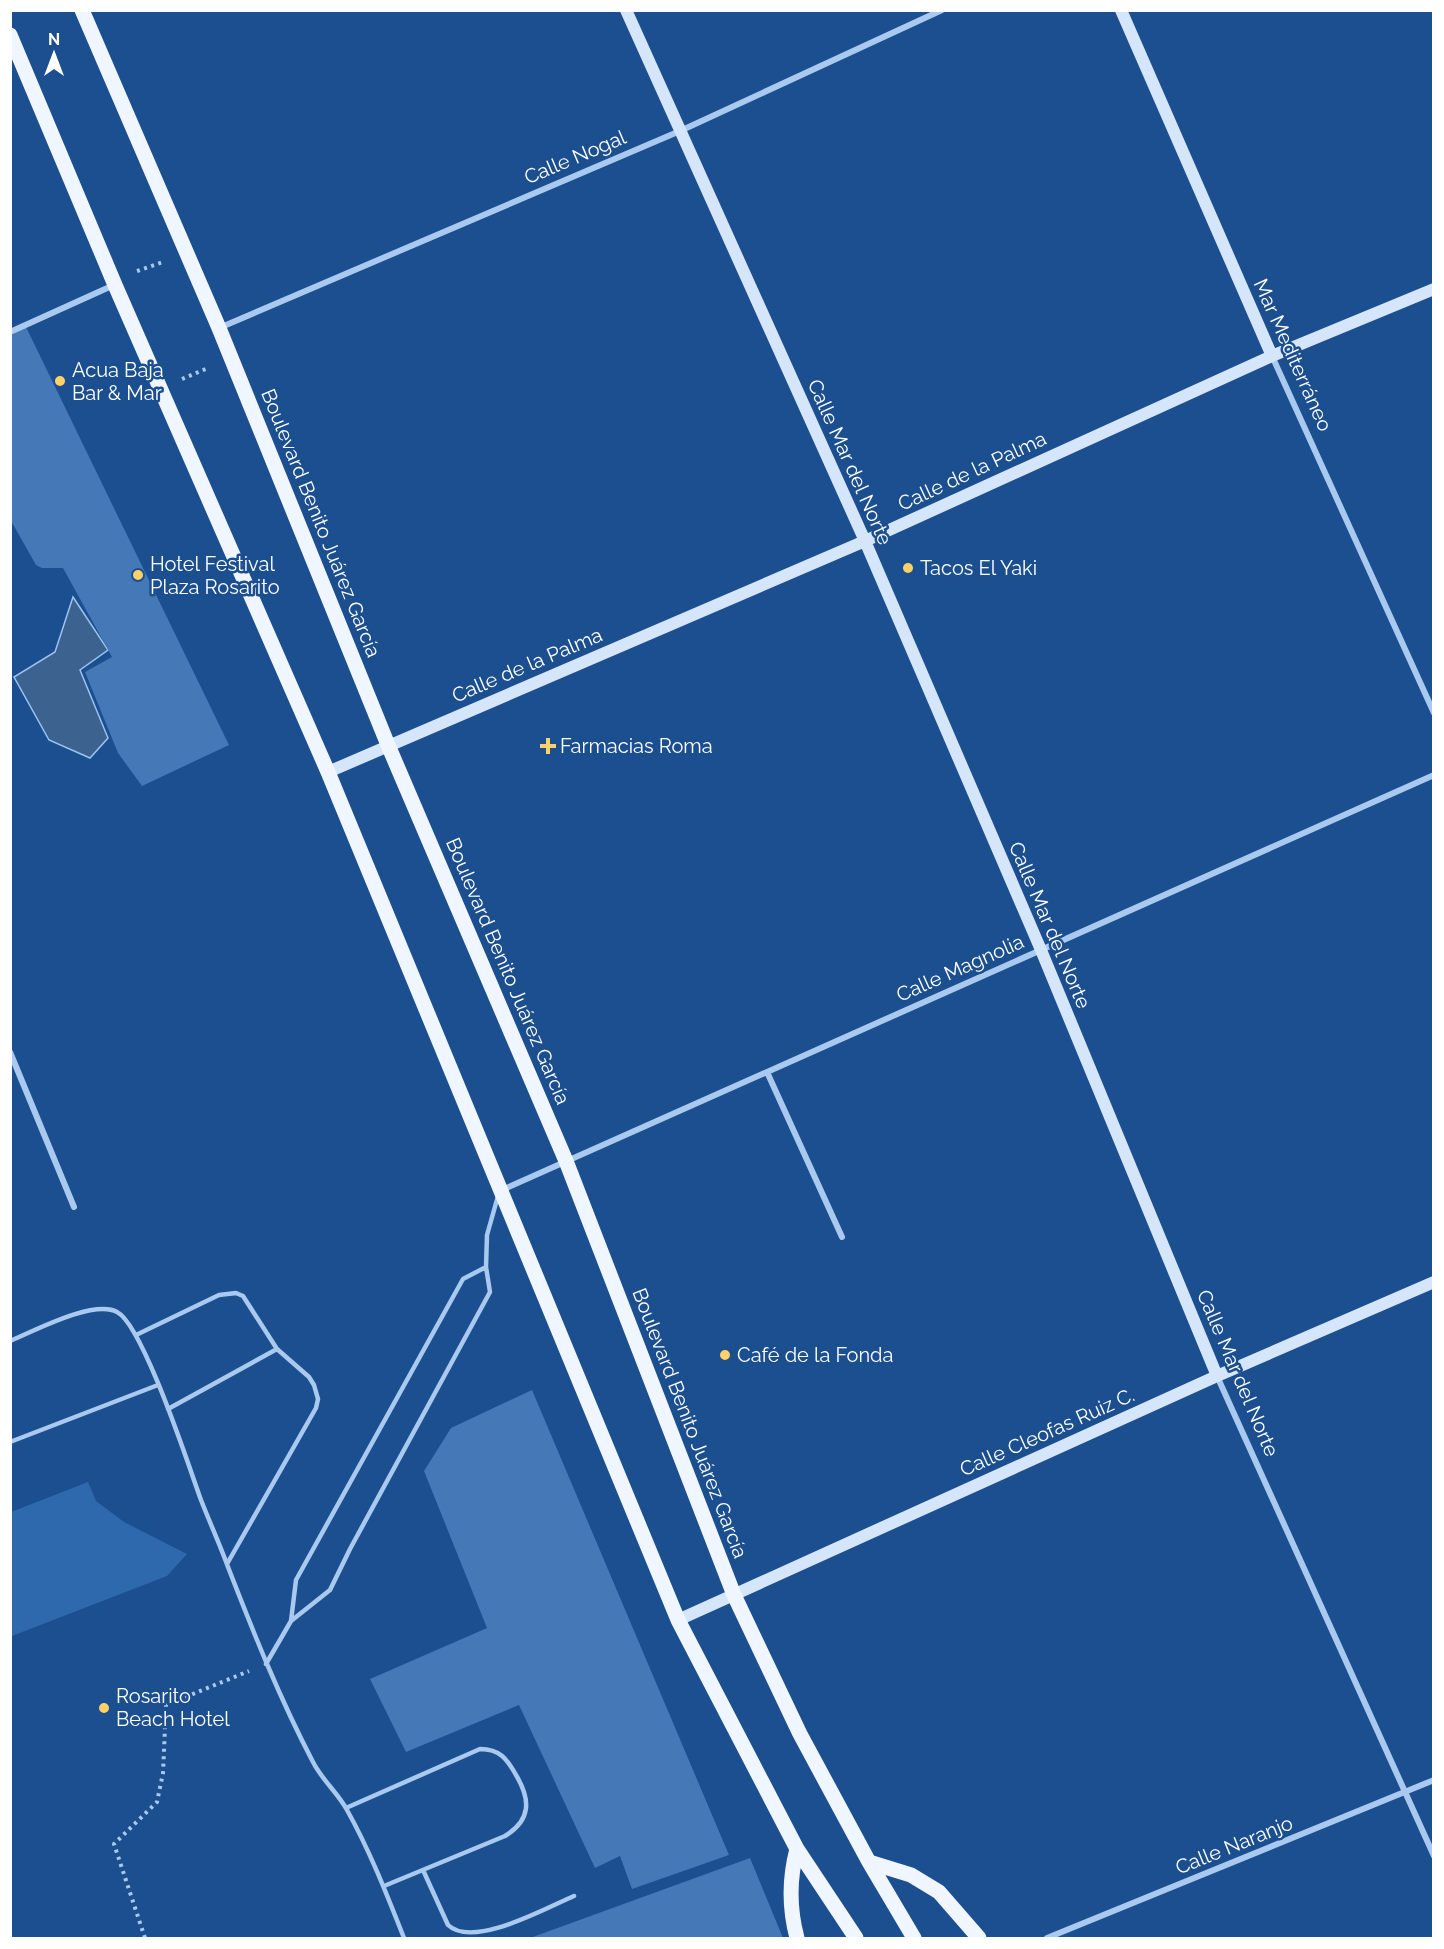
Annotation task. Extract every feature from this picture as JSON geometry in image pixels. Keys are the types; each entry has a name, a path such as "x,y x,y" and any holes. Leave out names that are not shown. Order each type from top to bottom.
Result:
{"main road":[{"name":"Boulevard Benito Juárez García","path":"82,10 219,328 388,745 566,1161 734,1595 800,1734 869,1862 915,1938"},
{"path":"10,35 160,389 328,772 678,1620 798,1849 856,1938"},
{"path":"797,1938 790,1884 798,1849"},
{"path":"869,1862 910,1875 939,1893 979,1938"}],"street":[{"name":"Calle Mar del Norte","path":"626,10 865,542 1041,950 1217,1376 1434,1856"},
{"name":"Calle Nogal","path":"219,328 680,131 942,10"},
{"name":"Mar Mediterráneo","path":"1121,10 1272,356 1434,713"},
{"path":"10,332 114,282"},
{"name":"Calle de la Palma","path":"328,772 865,542 1272,356 1434,289"},
{"name":"Calle Magnolia","path":"500,1191 1434,776"},
{"path":"10,1052 74,1207"},
{"path":"767,1072 842,1237"},
{"name":"Calle Cleofas Ruiz C.","path":"678,1620 1217,1376 1434,1281"},
{"name":"Calle Naranjo","path":"1047,1938 1434,1780"}],"lane":[{"path":"266,1664 291,1621 330,1590 490,1292 486,1267 487,1235 500,1191"},
{"path":"291,1621 296,1580 353,1476 463,1279 486,1267"},
{"path":"136,1335 219,1295 236,1293 247,1299 278,1348 309,1377 314,1385 318,1399 316,1408 227,1564"},
{"path":"10,1341 84,1311 103,1309 120,1313 136,1335 168,1409 266,1664 314,1765 346,1808 384,1886 404,1938"},
{"path":"168,1409 278,1348"},
{"path":"10,1442 158,1385"},
{"path":"346,1808 471,1752 489,1749 504,1755 522,1785 527,1804 522,1821 516,1829 505,1836 384,1886"},
{"path":"423,1870 448,1925 454,1932 495,1930 574,1896"}],"path":[{"path":"114,282 187,253"},
{"path":"160,389 231,359"},
{"path":"145,1938 114,1844 157,1802 163,1773 166,1705 266,1664"}],"shaded area":[{"path":"73,597 108,650 80,670 108,738 90,758 49,740 14,677 55,652"},
{"path":"88,1482 96,1501 124,1522 187,1554 167,1576 12,1636 10,1631 11,1512"}],"building":[{"path":"26,327 229,745 142,786 118,753 85,672 112,657 63,568 42,568 36,565 10,519 10,335"},
{"path":"532,1390 729,1855 632,1889 620,1856 595,1868 519,1705 406,1752 370,1679 487,1628 424,1471 451,1428"},
{"path":"750,1858 783,1938 530,1938"}],"place":[{"name":"Acua Baja Bar & Mar","path":"60,381"},
{"name":"Tacos El Yaki","path":"908,568"},
{"name":"Hotel Festival Plaza Rosarito","path":"138,575"},
{"name":"Farmacias Roma","path":"548,746"},
{"name":"Café de la Fonda","path":"725,1355"},
{"name":"Rosarito Beach Hotel","path":"104,1708"}]}
